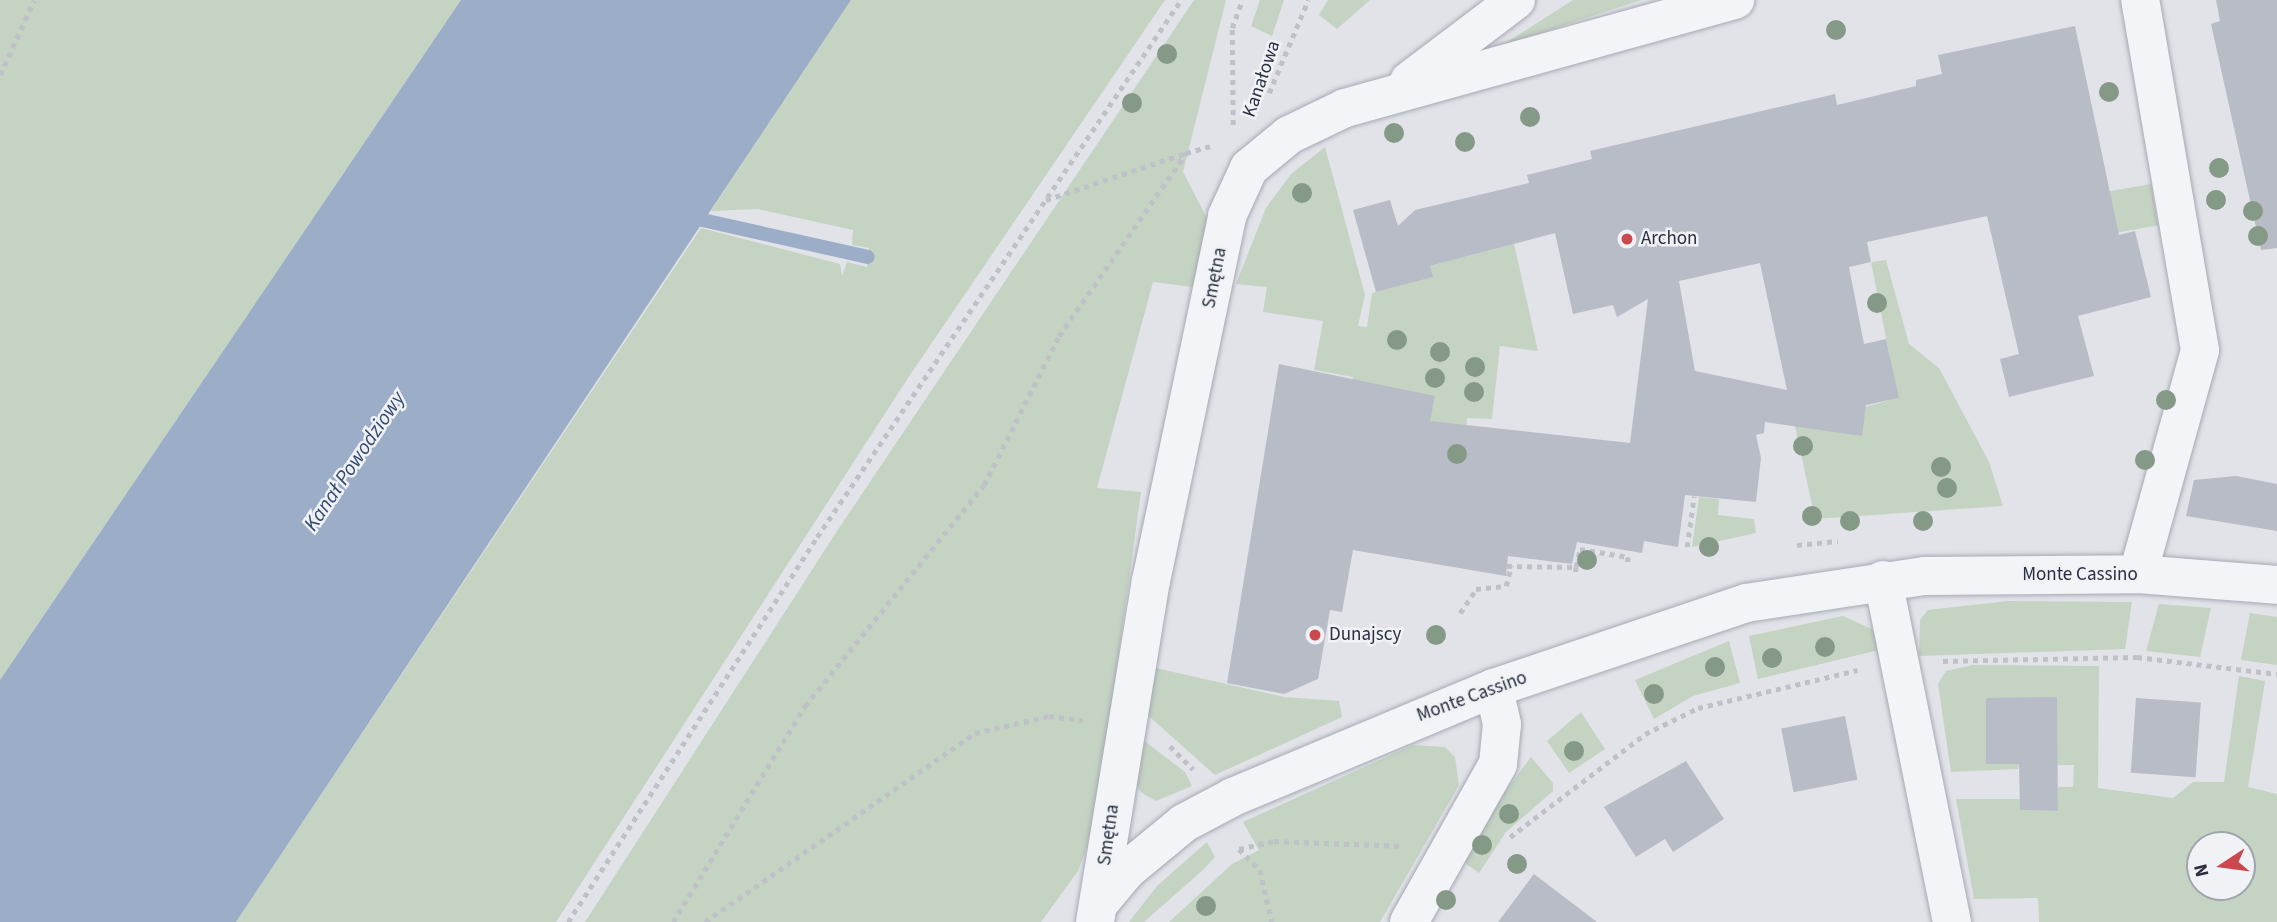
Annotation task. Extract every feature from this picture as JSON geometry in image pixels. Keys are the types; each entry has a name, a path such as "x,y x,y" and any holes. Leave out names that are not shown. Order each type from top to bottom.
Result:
{"street":[{"path":"1396,91 1516,0"},
{"name":"Smętna","path":"1093,915 1151,581 1242,152 1396,91 1735,0"},
{"path":"2138,574 2200,350 2140,0"},
{"name":"Monte Cassino","path":"1093,915 1127,870 1184,823 1494,688 1746,603 1883,580 2138,574 2277,584"},
{"path":"1883,580 1902,662 1952,922"},
{"path":"1409,922 1499,764 1502,724 1494,688"}],"path":[{"path":"0,75 34,0"},
{"path":"568,922 1045,200 1181,0"},
{"path":"1045,200 1186,153 1242,152 1232,28 1242,0"},
{"name":"Kanałowa","path":"1242,152 1308,0"},
{"path":"673,922 805,706 984,485 1059,336 1186,153"},
{"path":"1687,547 1694,496"},
{"path":"1576,576 1577,549 1628,557"},
{"path":"1628,550 1628,564"},
{"path":"1460,613 1476,589 1506,586 1509,566 1537,561 1576,567"},
{"path":"1505,845 1565,790 1645,734 1698,708 1902,662 2137,657 2277,674"},
{"path":"705,922 975,733 1049,716 1072,719"},
{"path":"1272,922 1260,870 1239,849 1274,841 1424,847 1445,862"}],"green space":[{"path":"0,0 461,0 0,680"},
{"path":"851,0 1165,0 908,378 556,922 236,922 701,228 840,264 842,276 847,262 867,267 869,248 852,245 853,230 758,209 711,211"},
{"path":"1194,0 1226,0 1183,172 1210,224 1193,287 1153,282 1097,488 1141,492 1095,826 1078,871 1041,922 585,922 839,528"},
{"path":"1260,0 1284,0 1272,36 1251,26"},
{"path":"1328,0 1370,0 1337,29 1319,15"},
{"path":"1573,0 1641,0 1501,46"},
{"path":"1325,147 1365,295 1358,326 1367,327 1372,293 1432,277 1430,266 1514,244 1538,351 1500,346 1492,419 1467,418 1464,460 1352,390 1353,377 1314,370 1323,321 1263,312 1267,287 1236,284 1266,208 1291,174"},
{"path":"2151,184 2158,225 2066,242 2058,200"},
{"path":"1886,260 1909,344 1939,368 1989,462 2003,506 1815,519 1795,426 1898,398 1871,262"},
{"path":"1699,497 1719,499 1718,515 1754,519 1756,533 1692,547"},
{"path":"2008,601 2132,602 2125,649 1919,656 1920,620 1928,610"},
{"path":"2159,604 2211,608 2200,657 2146,651"},
{"path":"2250,613 2277,617 2277,665 2241,660"},
{"path":"1843,616 1872,629 1883,649 1758,679 1749,636"},
{"path":"1729,641 1740,683 1693,696 1654,719 1635,680"},
{"path":"1972,665 2099,666 2098,788 2173,798 2193,782 2224,782 2239,676 2265,681 2248,787 2277,794 2277,922 2039,922 2038,898 1974,899 1956,799 2020,799 2020,810 2058,811 2058,787 2073,787 2074,765 2057,765 2056,698 1986,698 1986,764 2019,764 2018,769 1951,772 1938,684 1946,671"},
{"path":"1151,667 1284,697 1339,701 1342,717 1215,775 1143,711"},
{"path":"1581,712 1605,749 1569,773 1547,741"},
{"path":"1139,737 1185,772 1192,786 1156,801 1142,793 1134,782"},
{"path":"1413,745 1445,747 1455,757 1459,785 1380,922 1169,922 1232,864 1259,850 1243,822"},
{"path":"1531,757 1553,783 1553,791 1506,832 1479,873 1457,857"},
{"path":"1207,842 1215,857 1204,869 1144,922 1129,922 1157,886"}],"water":[{"name":"Kanał Powodziowy","path":"461,0 851,0 236,922 0,922 0,680"}],"building":[{"path":"2216,0 2277,0 2277,248 2261,250 2211,24 2220,21"},
{"path":"2075,26 2119,235 2135,231 2151,297 2078,316 2094,376 2009,397 2000,359 2019,354 1987,216 1867,242 1871,262 1849,267 1864,344 1886,339 1899,398 1866,405 1862,436 1765,422 1764,433 1756,435 1761,458 1756,502 1685,495 1678,547 1644,541 1642,553 1577,542 1572,564 1508,556 1506,576 1353,550 1342,612 1330,610 1318,679 1284,694 1227,683 1279,364 1435,396 1430,421 1630,443 1648,299 1617,317 1613,305 1573,314 1555,233 1430,266 1433,277 1376,292 1353,210 1390,200 1398,226 1415,210 1529,183 1527,175 1592,159 1590,151 1835,94 1837,105 1916,86 1916,80 1942,74 1938,55","holes":["1760,263 1787,390 1695,371 1679,281"]},
{"path":"2236,476 2277,484 2277,531 2186,516 2194,480"},
{"path":"2057,697 2058,811 2020,810 2019,764 1986,764 1986,698"},
{"path":"2136,698 2201,703 2196,777 2131,773"},
{"path":"1845,716 1857,780 1794,792 1781,728"},
{"path":"1686,761 1724,819 1673,852 1665,839 1636,857 1604,807"},
{"path":"1534,874 1597,922 1498,922"}],"waterway":[{"path":"689,217 868,257"}],"place":[{"name":"Archon","path":"1627,239"},
{"name":"Dunajscy","path":"1315,635"}]}
